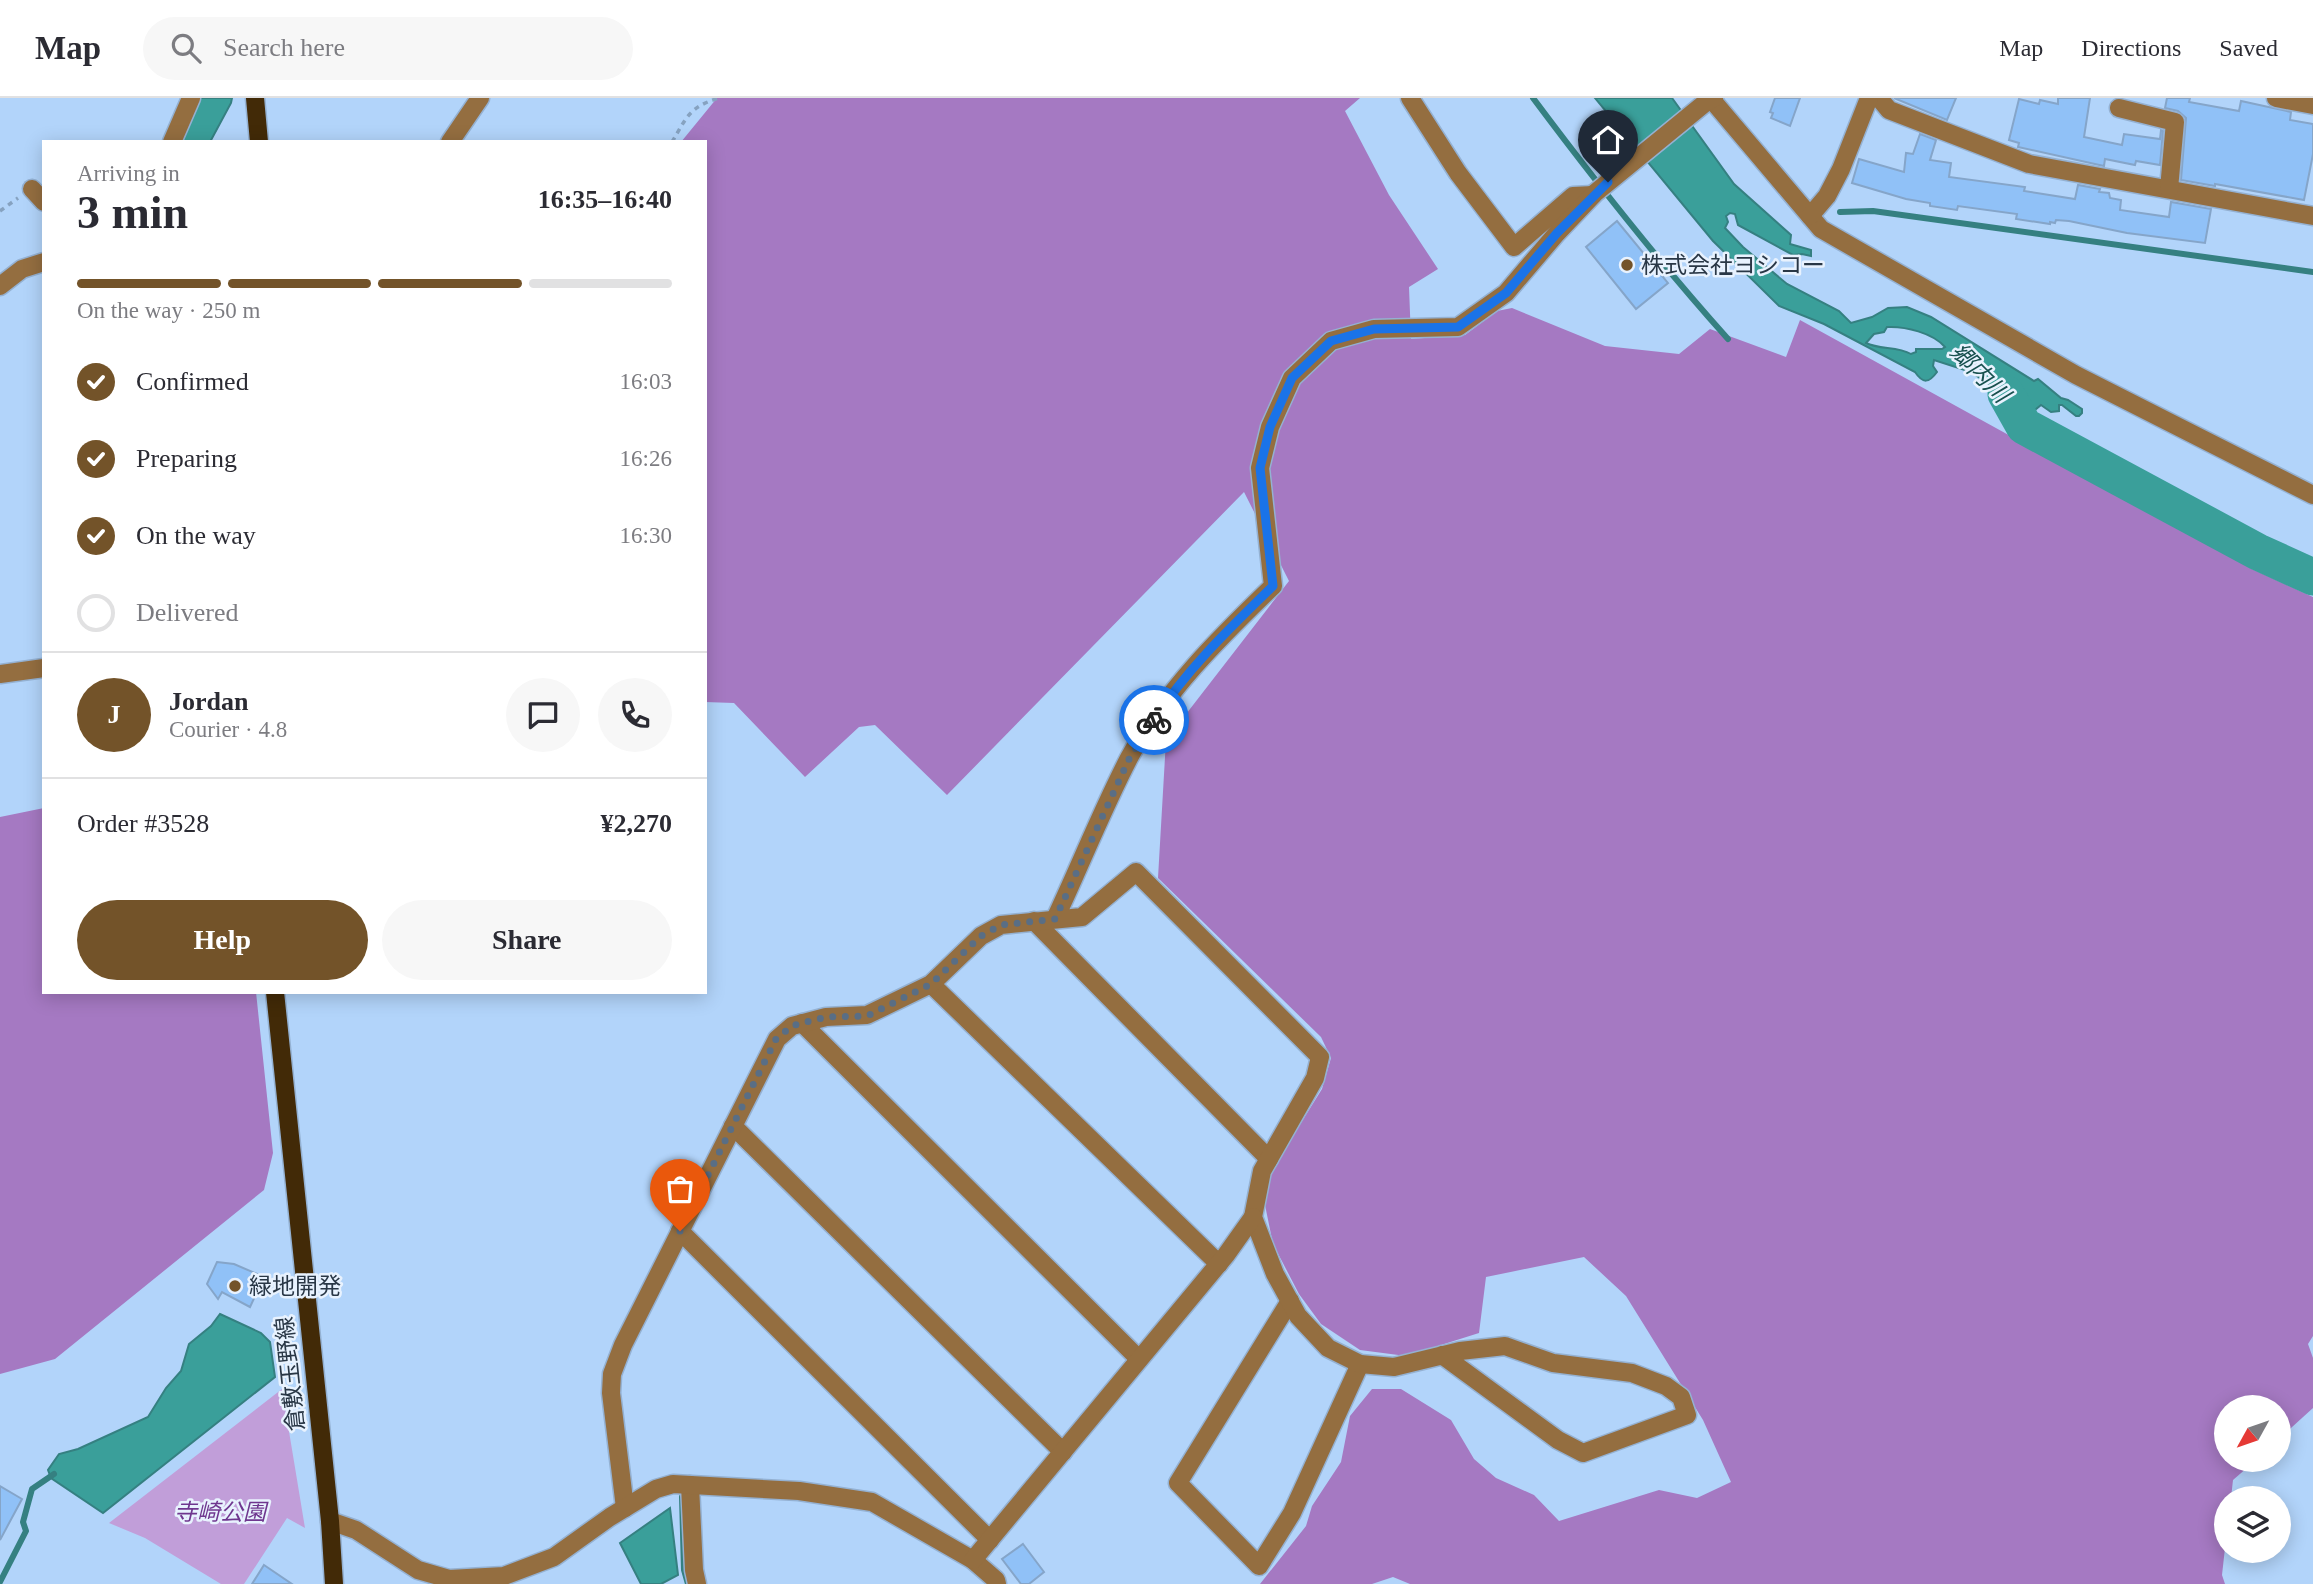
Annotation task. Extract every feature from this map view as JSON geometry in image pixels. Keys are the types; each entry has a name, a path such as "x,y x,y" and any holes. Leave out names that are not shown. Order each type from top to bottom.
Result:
{"main road":[{"path":"255,98 259,140"},
{"name":"倉敷玉野線","path":"275,994 330,1521 334,1584"}],"street":[{"path":"173,140 191,98"},
{"path":"451,140 480,98"},
{"path":"1410,98 1458,173 1514,247 1573,196 1604,185"},
{"path":"1810,216 1828,196 1842,169 1869,98"},
{"path":"1880,98 1889,110 2029,164 2313,216"},
{"path":"2276,98 2313,106"},
{"path":"1055,919 1130,757 1166,702 1212,645 1273,586 1260,468 1270,427 1292,378 1331,341 1374,329 1458,327 1506,293 1557,233 1604,185 1711,100 1821,229 2076,375 2313,495"},
{"path":"2119,108 2175,122 2169,189"},
{"path":"0,286 22,269 42,262"},
{"path":"0,674 42,668"},
{"path":"625,1508 611,1393 612,1374 623,1345 776,1039 792,1026 802,1023 826,1017 867,1016 931,984 981,936 1001,925 1082,917 1136,872 1320,1057 1315,1078 1262,1171 1253,1217 1219,1264 990,1541 980,1571"},
{"path":"1034,921 1269,1159"},
{"path":"931,984 1219,1264"},
{"path":"802,1023 1139,1359"},
{"path":"733,1126 1063,1452"},
{"path":"1253,1217 1275,1274 1298,1316 1328,1348 1360,1364 1394,1367 1442,1355 1460,1351 1505,1346 1553,1363 1632,1373 1666,1386 1681,1397 1687,1415 1583,1453 1558,1440 1442,1355"},
{"path":"680,1231 990,1541"},
{"path":"1290,1301 1178,1483 1259,1566 1292,1513 1360,1364"},
{"path":"330,1521 356,1530 418,1570 449,1579 476,1578 504,1576 554,1557 625,1508 656,1489 673,1484 799,1492 872,1502 996,1580 997,1584"},
{"path":"690,1485 694,1570 698,1584"}],"path":[{"path":"673,140 688,116 700,104 719,98"}],"green space":[{"name":"寺崎公園","path":"282,1389 305,1528 287,1518 244,1584 221,1584 145,1538 109,1523"}],"shaded area":[{"path":"717,98 1360,98 1345,111 1389,195 1438,269 1409,287 1411,339 1465,335 1497,311 1512,308 1605,346 1679,354 1710,329 1786,357 1800,320 2252,569 2313,597 2313,1336 2308,1344 2313,1358 2313,1408 2291,1428 2291,1395 2214,1395 2214,1472 2242,1472 2233,1480 2232,1486 2214,1486 2214,1563 2223,1563 2222,1575 2225,1584 1410,1584 1393,1577 1372,1584 1260,1584 1306,1526 1312,1506 1341,1462 1350,1416 1372,1389 1401,1389 1451,1420 1474,1459 1496,1478 1534,1495 1559,1521 1659,1490 1697,1498 1731,1482 1703,1420 1626,1296 1584,1257 1486,1277 1479,1333 1406,1356 1360,1350 1321,1324 1299,1294 1273,1244 1265,1205 1271,1171 1322,1089 1331,1058 1321,1037 1158,878 1166,740 1289,581 1244,492 947,795 875,725 859,727 805,777 734,703 707,702 707,140 683,140"},
{"path":"42,808 42,994 256,994 273,1153 264,1190 55,1359 0,1374 0,817"}],"water":[{"path":"199,98 232,98 211,140 182,140"},
{"path":"1595,98 1672,98 1734,184 1791,235 1790,244 1811,250 1811,256 1793,255 1738,225 1735,214 1726,216 1728,222 1725,228 1787,284 1839,311 1851,323 1872,317 1888,308 1907,307 1931,317 2034,381 2038,379 2061,398 2082,409 2082,413 2076,416 2062,405 2059,405 2059,411 2051,412 2041,405 2030,414 2035,433 2013,423 2012,411 1990,385 1971,372 1934,360 1933,366 1937,372 1929,380 1921,379 1915,372 1824,324 1779,306 1713,241","holes":["1887,327 1926,334 1945,347 1916,349 1916,352 1911,354 1866,343 1874,334 1884,332"]},
{"path":"220,1314 261,1333 270,1342 275,1377 103,1513 51,1478 48,1470 59,1454 78,1449 148,1417 166,1388 181,1371 189,1344 211,1326"},
{"path":"670,1508 678,1575 661,1584 641,1584 620,1543"}],"building":[{"path":"1775,98 1800,98 1790,126 1771,118 1773,113 1770,112"},
{"path":"1894,98 1956,98 1947,120"},
{"path":"2058,98 2090,98 2084,137 2122,145 2124,134 2160,139 2161,130 2163,131 2160,165 2136,161 2135,165 2105,159 2104,166 2018,147 2019,143 2009,140 2019,99 2039,104 2040,100 2058,104"},
{"path":"2167,98 2190,98 2189,102 2239,111 2241,101 2291,112 2290,120 2313,124 2313,154 2304,200 2181,180 2186,118 2178,111 2165,108"},
{"path":"1920,134 1936,140 1930,160 1951,163 1949,177 2025,187 2024,191 2075,199 2078,185 2100,189 2099,192 2109,193 2110,198 2121,200 2120,210 2169,217 2171,202 2211,209 2205,243 2127,233 2069,221 2056,220 2050,224 2016,219 2017,214 1958,206 1957,210 1930,206 1930,203 1852,183 1859,159 1904,172 1906,153 1913,154"},
{"name":"株式会社ヨシコー","path":"1617,221 1668,283 1636,309 1586,247"},
{"name":"緑地開発","path":"217,1262 234,1264 264,1277 250,1307 222,1292 218,1299 207,1284"},
{"path":"0,1486 22,1499 0,1540"},
{"path":"1023,1544 1044,1572 1029,1584 1021,1584 1002,1559"},
{"path":"264,1565 292,1584 252,1584"}],"waterway":[{"path":"1533,98 1628,221 1728,339"},
{"path":"1840,212 1873,211 2313,272"},
{"name":"郷内川","path":"2006,394 2024,426 2258,552 2313,577"},
{"path":"0,1582 26,1531 23,1522 32,1489 54,1474"},
{"path":"682,1497 684,1570 688,1584"}],"way so far":[{"path":"680,1231 776,1039 792,1026 826,1017 867,1016 931,984 981,936 1001,925 1055,919 1130,757 1154,720"}],"place":[{"name":"株式会社ヨシコー","path":"1627,265"},
{"name":"緑地開発","path":"235,1286"}],"route":[{"path":"1154,720 1212,645 1273,586 1260,468 1270,427 1292,378 1331,341 1374,329 1458,327 1506,293 1557,233 1595,192 1608,182"}]}
